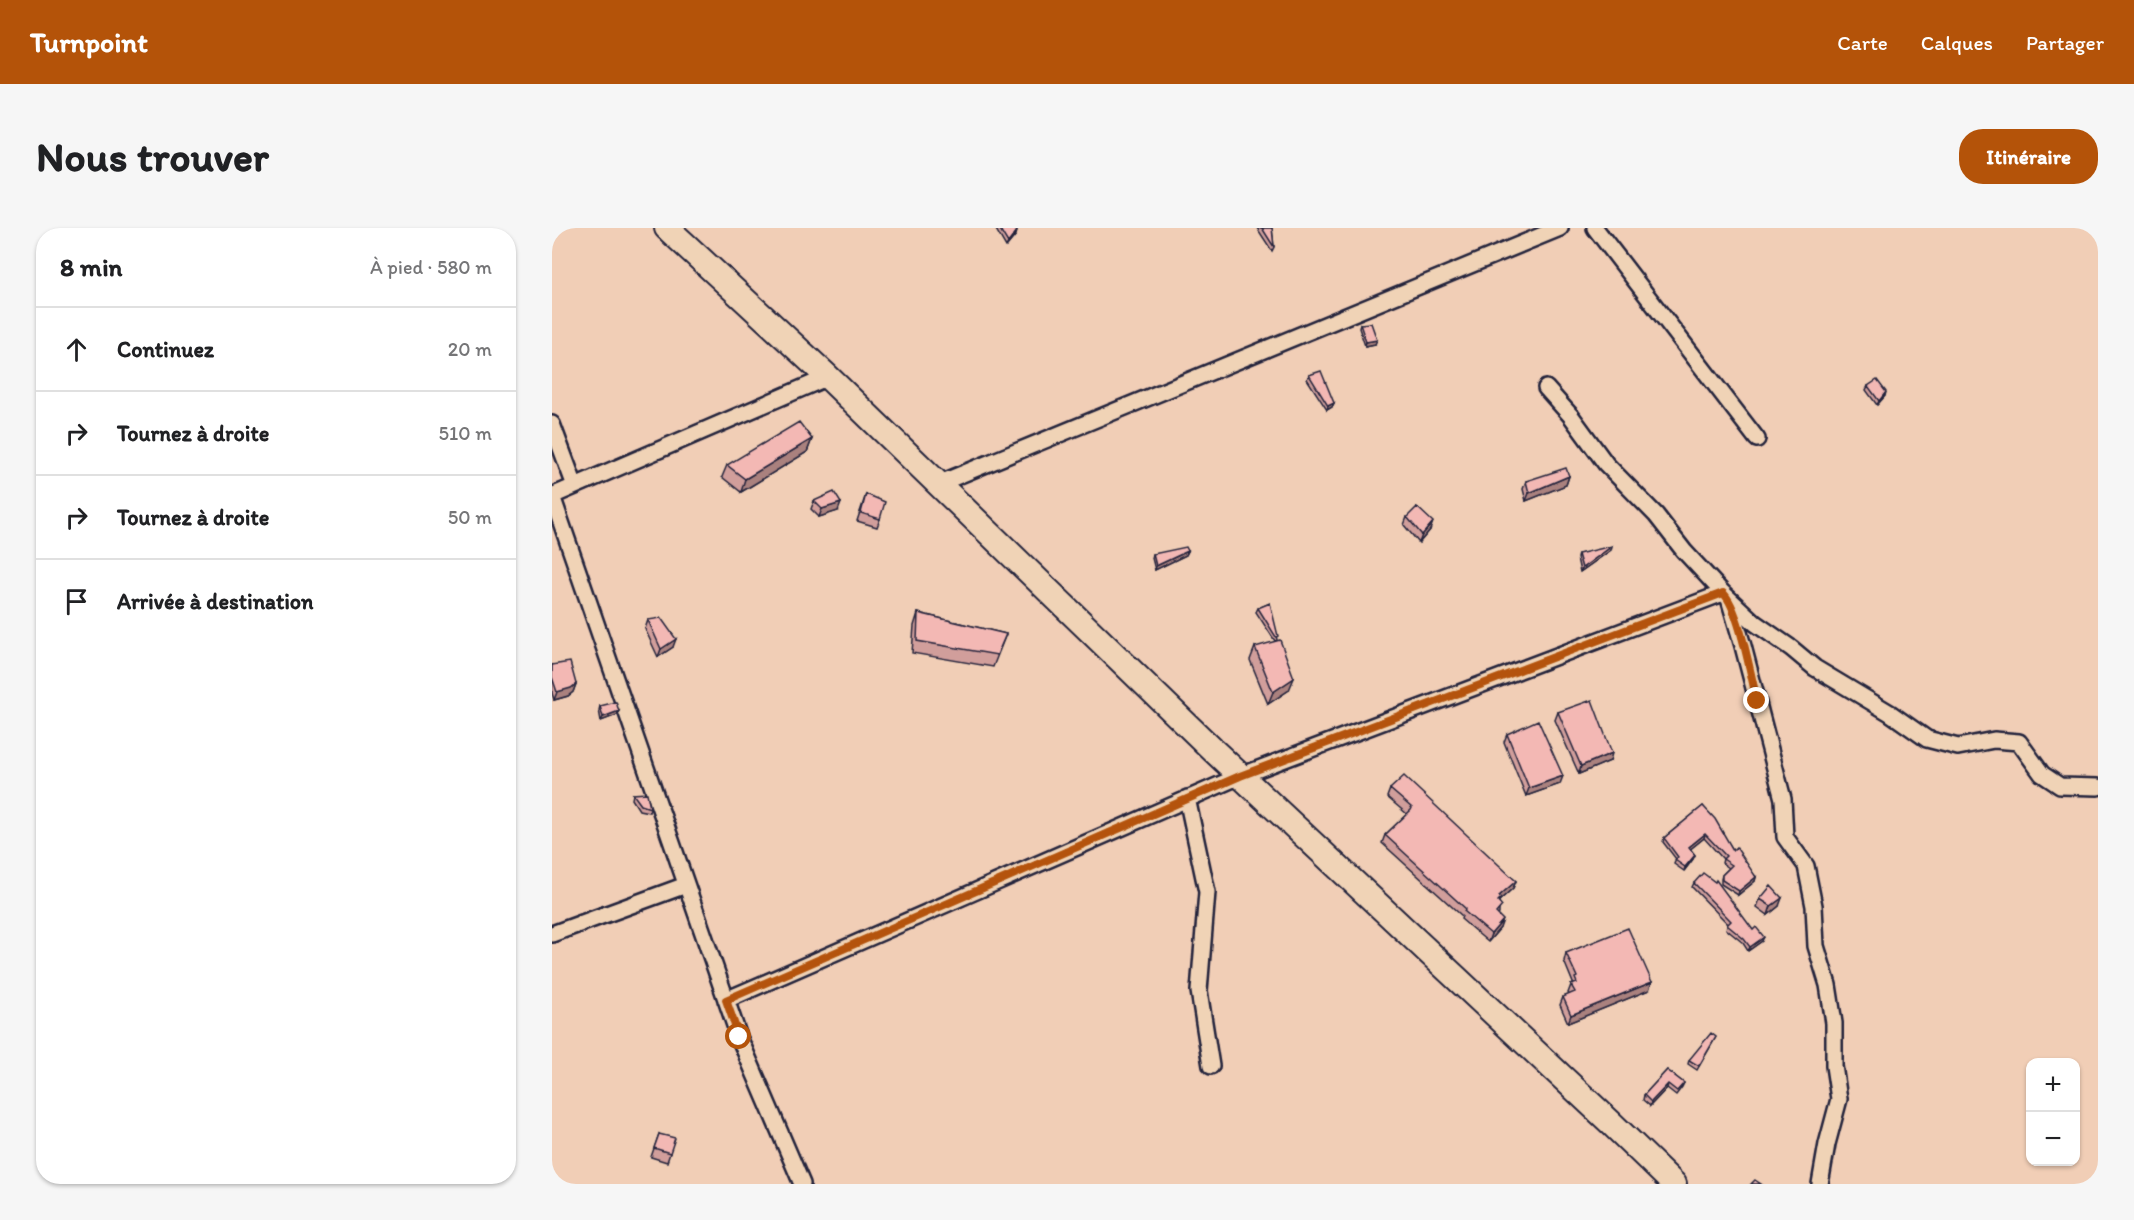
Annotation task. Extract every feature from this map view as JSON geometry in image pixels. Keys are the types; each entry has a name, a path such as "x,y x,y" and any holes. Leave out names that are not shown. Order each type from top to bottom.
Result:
{"main road":[{"path":"667,228 828,377 1240,776 1674,1184"}],"street":[{"path":"938,484 1560,228"},
{"path":"1595,228 1757,439"},
{"path":"802,1184 739,1037 552,496 828,377"},
{"path":"1546,388 1571,416 1606,464 1656,515 1684,551 1726,596 1755,623 1815,668 1890,713 1927,739 1958,747 1994,740 2019,742 2042,774 2060,786 2098,787"},
{"path":"552,424 575,486"},
{"path":"726,1000 1240,776 1726,596"},
{"path":"1726,596 1743,646 1783,799 1785,837 1806,866 1814,906 1816,946 1827,985 1834,1023 1834,1066 1839,1099 1827,1144 1820,1184"},
{"path":"1187,798 1207,892 1199,991 1211,1066"},
{"path":"552,934 686,885"}],"building":[{"path":"999,228 1015,228 1017,231 1008,243"},
{"path":"1262,228 1272,228 1274,247"},
{"path":"1371,323 1377,340 1366,342 1360,324"},
{"path":"1321,371 1334,403 1328,406 1309,375"},
{"path":"1877,380 1886,392 1879,401 1868,386"},
{"path":"799,422 812,439 745,479 727,465"},
{"path":"1566,468 1569,476 1529,493 1526,481"},
{"path":"834,492 841,503 822,509 814,501"},
{"path":"866,494 885,502 880,519 861,513"},
{"path":"1417,507 1433,522 1422,535 1407,517"},
{"path":"1612,546 1582,568 1578,554"},
{"path":"1186,547 1188,551 1156,566 1153,554"},
{"path":"1270,603 1278,636 1276,637 1258,608"},
{"path":"918,613 1006,634 997,655 917,641"},
{"path":"661,618 676,639 661,649 648,620"},
{"path":"1280,640 1294,678 1273,692 1255,647"},
{"path":"570,662 576,684 557,692 552,677 552,665"},
{"path":"1592,700 1612,753 1581,766 1558,712"},
{"path":"616,702 619,711 603,717 600,706"},
{"path":"1538,720 1563,776 1529,788 1507,734"},
{"path":"1404,776 1516,881 1499,896 1501,898 1498,901 1502,906 1496,913 1503,920 1491,934 1385,835 1412,808 1390,789"},
{"path":"647,793 650,808 641,805 633,794"},
{"path":"1703,806 1715,819 1733,850 1736,847 1756,877 1739,891 1722,880 1722,875 1732,865 1723,859 1726,856 1705,834 1689,847 1695,855 1685,867 1675,860 1678,857 1664,838"},
{"path":"1703,873 1715,882 1716,880 1753,930 1756,927 1764,937 1750,947 1727,925 1731,921 1694,883"},
{"path":"1771,886 1782,898 1771,906 1760,899"},
{"path":"1628,928 1652,982 1571,1015 1563,997 1575,992 1571,985 1577,983 1575,978 1577,977 1566,953"},
{"path":"1711,1033 1716,1037 1699,1066 1689,1060"},
{"path":"1667,1070 1684,1083 1677,1091 1668,1084 1651,1102 1644,1095"},
{"path":"659,1134 675,1138 670,1153 654,1148"}],"route":[{"path":"739,1037 726,1000 1240,776 1723,593 1729,599 1757,701"}]}
